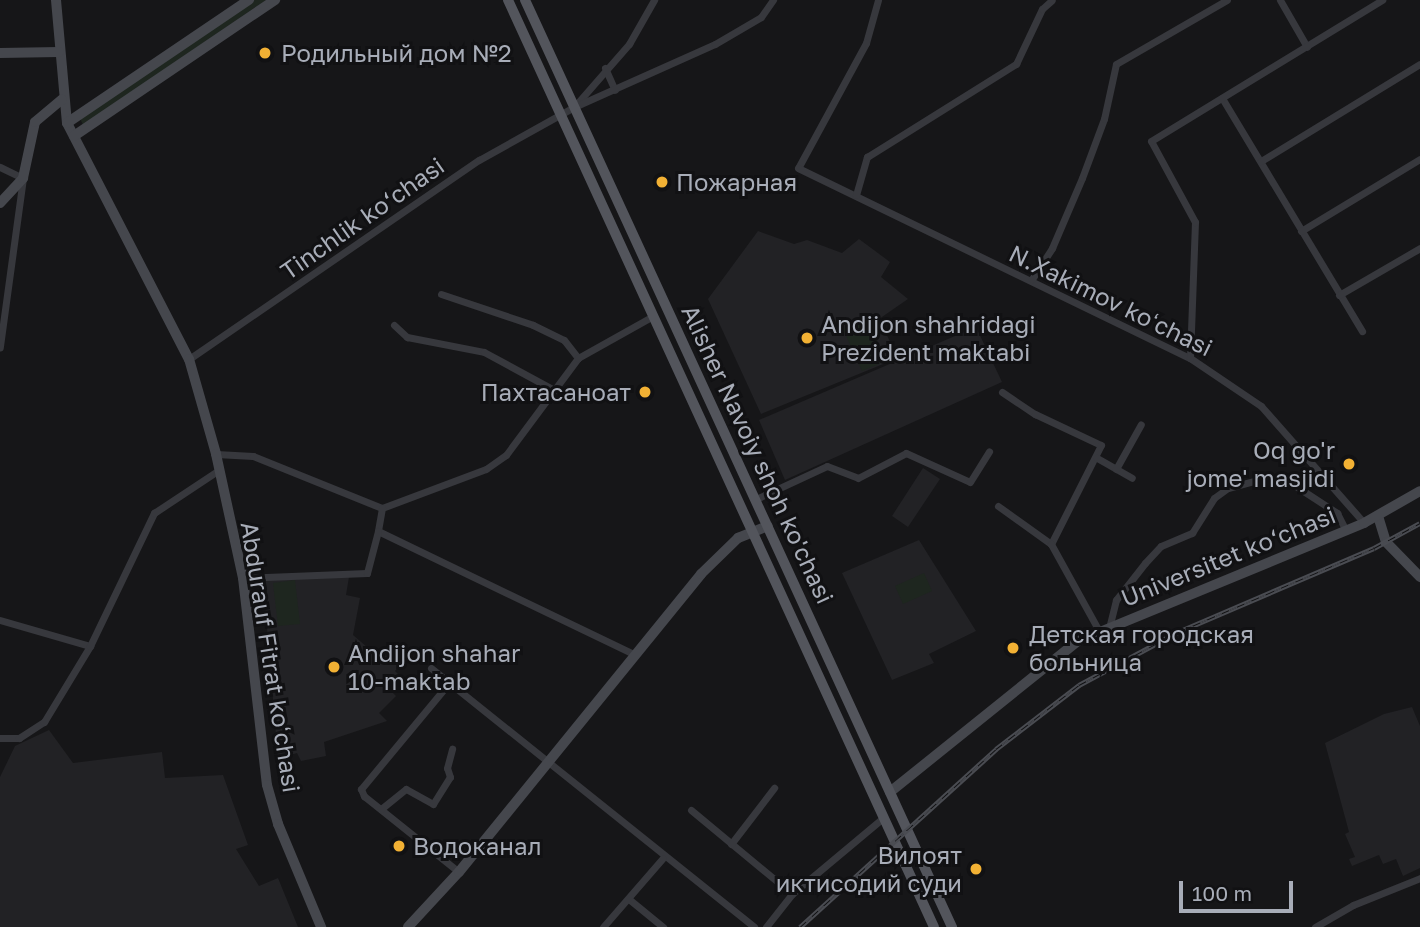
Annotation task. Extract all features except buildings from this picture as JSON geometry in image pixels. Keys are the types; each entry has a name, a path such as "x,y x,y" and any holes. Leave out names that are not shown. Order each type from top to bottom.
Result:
{"main road":[{"name":"Abdurauf Fitrat koʻchasi","path":"56,0 62,99 67,122 189,359 216,454 243,578 263,766 278,824 321,927"},
{"path":"67,122 249,0"},
{"path":"74,136 275,0"},
{"name":"Alisher Navoiy shoh ko'chasi","path":"508,0 884,817 931,926"},
{"name":"Alisher Navoiy shoh ko'chasi","path":"525,0 951,927"},
{"path":"0,53 58,52"},
{"path":"0,202 23,178 35,122 62,99"},
{"path":"598,197 613,189"},
{"path":"608,218 623,211"},
{"path":"678,369 692,362"},
{"name":"Universitet kо‘chasi","path":"890,792 1021,684 1078,641 1346,531 1420,491"},
{"path":"1378,516 1386,542 1420,577"},
{"path":"408,927 459,872 701,574 738,537 768,526"},
{"path":"797,629 812,622"}],"street":[{"path":"574,107 605,68 629,44 654,0"},
{"name":"Tinchlik kо‘chasi","path":"189,359 479,160 574,107 715,44 761,17 773,0"},
{"name":"N.Xakimov koʻchasi","path":"877,0 866,43 799,168 984,261 1032,279 1190,358 1261,406 1364,523"},
{"path":"856,195 867,157 1016,64 1042,9 1052,0"},
{"path":"1032,279 1052,248 1082,178 1104,119 1116,64 1227,0"},
{"path":"1280,0 1307,47"},
{"path":"1190,358 1195,222 1151,141 1382,0"},
{"path":"1261,161 1420,64"},
{"path":"605,68 615,90"},
{"path":"1222,97 1362,331"},
{"path":"1301,231 1420,159"},
{"path":"0,167 23,178 0,347"},
{"path":"1339,295 1420,248"},
{"path":"441,294 533,325 564,341 579,358"},
{"path":"216,454 253,456 382,508 486,469 506,455 579,358 653,316"},
{"path":"394,325 407,337 484,352 554,390"},
{"path":"1002,392 1035,414 1101,445 1097,458 1051,544"},
{"path":"1116,469 1141,424"},
{"path":"756,499 827,466 858,478 906,453 970,482 989,451"},
{"path":"1097,458 1132,478"},
{"path":"0,738 19,738 44,722 89,646 154,513 219,470"},
{"path":"1104,629 1116,600 1145,562 1161,546 1192,533 1214,498 1228,488 1268,478 1288,481 1337,513 1346,531"},
{"path":"998,506 1051,544 1104,629"},
{"path":"243,578 367,573 379,531 382,508"},
{"path":"379,531 634,654"},
{"path":"0,620 89,646"},
{"path":"431,668 663,858 754,927"},
{"path":"449,683 361,789 381,809 459,872"},
{"path":"381,809 405,789 433,804 450,777 447,768 452,749"},
{"path":"731,844 774,788"},
{"path":"691,810 792,894"},
{"path":"766,927 792,894 884,817"},
{"path":"603,927 630,900 663,858"},
{"path":"1315,927 1353,905 1420,878"},
{"path":"630,900 663,927"}],"shaded area":[{"path":"254,0 266,0 83,125 80,118"},
{"name":"Andijon shahridagi Prezident maktabi","path":"758,231 794,244 807,240 842,253 859,239 890,262 881,277 908,299 879,319 898,358 761,414 708,299"},
{"path":"867,319 886,361 862,371 843,329"},
{"path":"976,327 1002,382 785,480 759,420"},
{"path":"923,468 940,479 908,527 892,516"},
{"path":"919,540 976,631 929,654 934,663 892,680 842,573"},
{"path":"924,573 932,591 903,604 895,586"},
{"name":"Andijon shahar 10-maktab","path":"349,577 346,595 360,598 353,635 382,660 389,653 402,663 395,671 402,678 391,691 396,696 379,713 387,721 324,742 326,756 301,761 297,753 278,759 263,580"},
{"path":"295,580 300,624 278,626 273,583"},
{"path":"1412,707 1420,726 1420,868 1403,876 1396,859 1383,864 1379,855 1352,866 1349,859 1355,857 1345,834 1349,832 1325,743 1384,714"},
{"path":"49,730 73,763 162,752 165,778 223,775 248,845 236,849 259,886 278,878 298,927 0,927 0,777 15,746"}],"railway":[{"path":"800,927 996,749 1079,685 1178,632 1374,548 1420,523"}],"place":[{"name":"Родильный дом №2","path":"265,53"},
{"name":"Пожарная","path":"662,182"},
{"name":"Andijon shahridagi Prezident maktabi","path":"807,338"},
{"name":"Пахтасаноат","path":"645,392"},
{"name":"Oq go'r jome' masjidi","path":"1349,464"},
{"name":"Детская городская больница","path":"1013,648"},
{"name":"Andijon shahar 10-maktab","path":"334,667"},
{"name":"Водоканал","path":"399,846"},
{"name":"Вилоят иктисодий суди","path":"976,869"}]}
